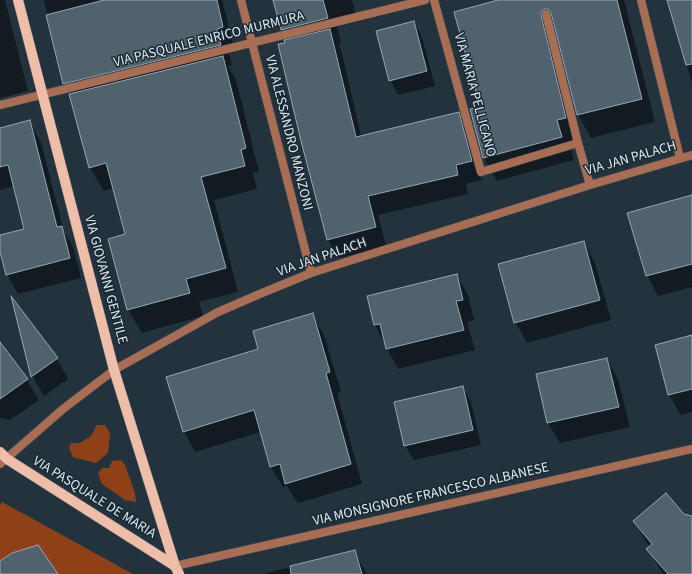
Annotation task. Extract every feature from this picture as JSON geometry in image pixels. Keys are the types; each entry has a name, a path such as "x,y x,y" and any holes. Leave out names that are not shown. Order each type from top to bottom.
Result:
{"main road":[{"name":"VIA GIOVANNI GENTILE","path":"18,0 114,370 177,570"},
{"name":"VIA PASQUALE DE MARIA","path":"2,458 177,570"}],"street":[{"name":"VIA ALESSANDRO MANZONI","path":"241,0 310,273"},
{"name":"VIA PASQUALE ENRICO MURMURA","path":"0,105 425,0"},
{"name":"VIA MARIA PELLICANO","path":"434,0 481,172 578,143"},
{"path":"641,0 680,158"},
{"path":"546,14 590,185"},
{"name":"VIA JAN PALACH","path":"2,458 114,370 218,312 262,292 310,273 590,185 692,155"},
{"name":"VIA MONSIGNORE FRANCESCO ALBANESE","path":"177,570 692,449"}],"shaded area":[{"path":"97,425 105,425 110,433 108,453 96,463 73,457 69,448 71,443 80,443 91,436"},
{"path":"121,460 125,465 135,493 136,502 125,500 102,484 98,474 102,468 109,468 112,461"},
{"path":"2,502 133,574 0,574 0,505"}],"building":[{"path":"104,0 217,0 223,27 217,29 221,45 63,84 46,15"},
{"path":"273,0 323,0 328,18 281,30"},
{"path":"498,0 617,0 642,99 577,115 551,13 548,9 544,9 541,12 541,15 566,118 557,120 562,137 483,158 470,109 480,107 454,12"},
{"path":"667,0 692,0 692,64 686,65"},
{"path":"414,21 427,71 389,81 376,31"},
{"path":"330,29 356,137 459,112 472,161 456,165 458,175 368,196 376,227 327,240 301,141 278,44 285,43 284,40"},
{"path":"223,56 246,148 241,150 245,166 201,177 226,268 186,279 190,293 127,310 108,239 125,234 106,163 89,168 69,94"},
{"path":"30,120 57,227 62,226 70,258 6,275 0,252 0,235 24,229 8,165 0,167 0,128"},
{"path":"692,195 692,264 646,276 627,213"},
{"path":"584,241 600,300 514,323 498,264"},
{"path":"457,274 463,300 456,301 464,330 386,349 380,324 374,325 367,296"},
{"path":"11,296 58,358 31,377"},
{"path":"313,313 330,372 326,373 351,464 285,484 280,464 270,467 254,410 183,432 166,377 258,349 253,331"},
{"path":"692,335 692,389 668,395 655,345"},
{"path":"0,342 28,379 0,399"},
{"path":"607,358 619,407 547,423 536,374"},
{"path":"463,386 473,430 404,446 394,402"},
{"path":"666,493 684,514 692,516 692,574 668,574 646,549 652,544 633,521"},
{"path":"38,545 58,574 0,574 0,561 12,553"},
{"path":"355,550 362,574 291,574 290,566"}]}
